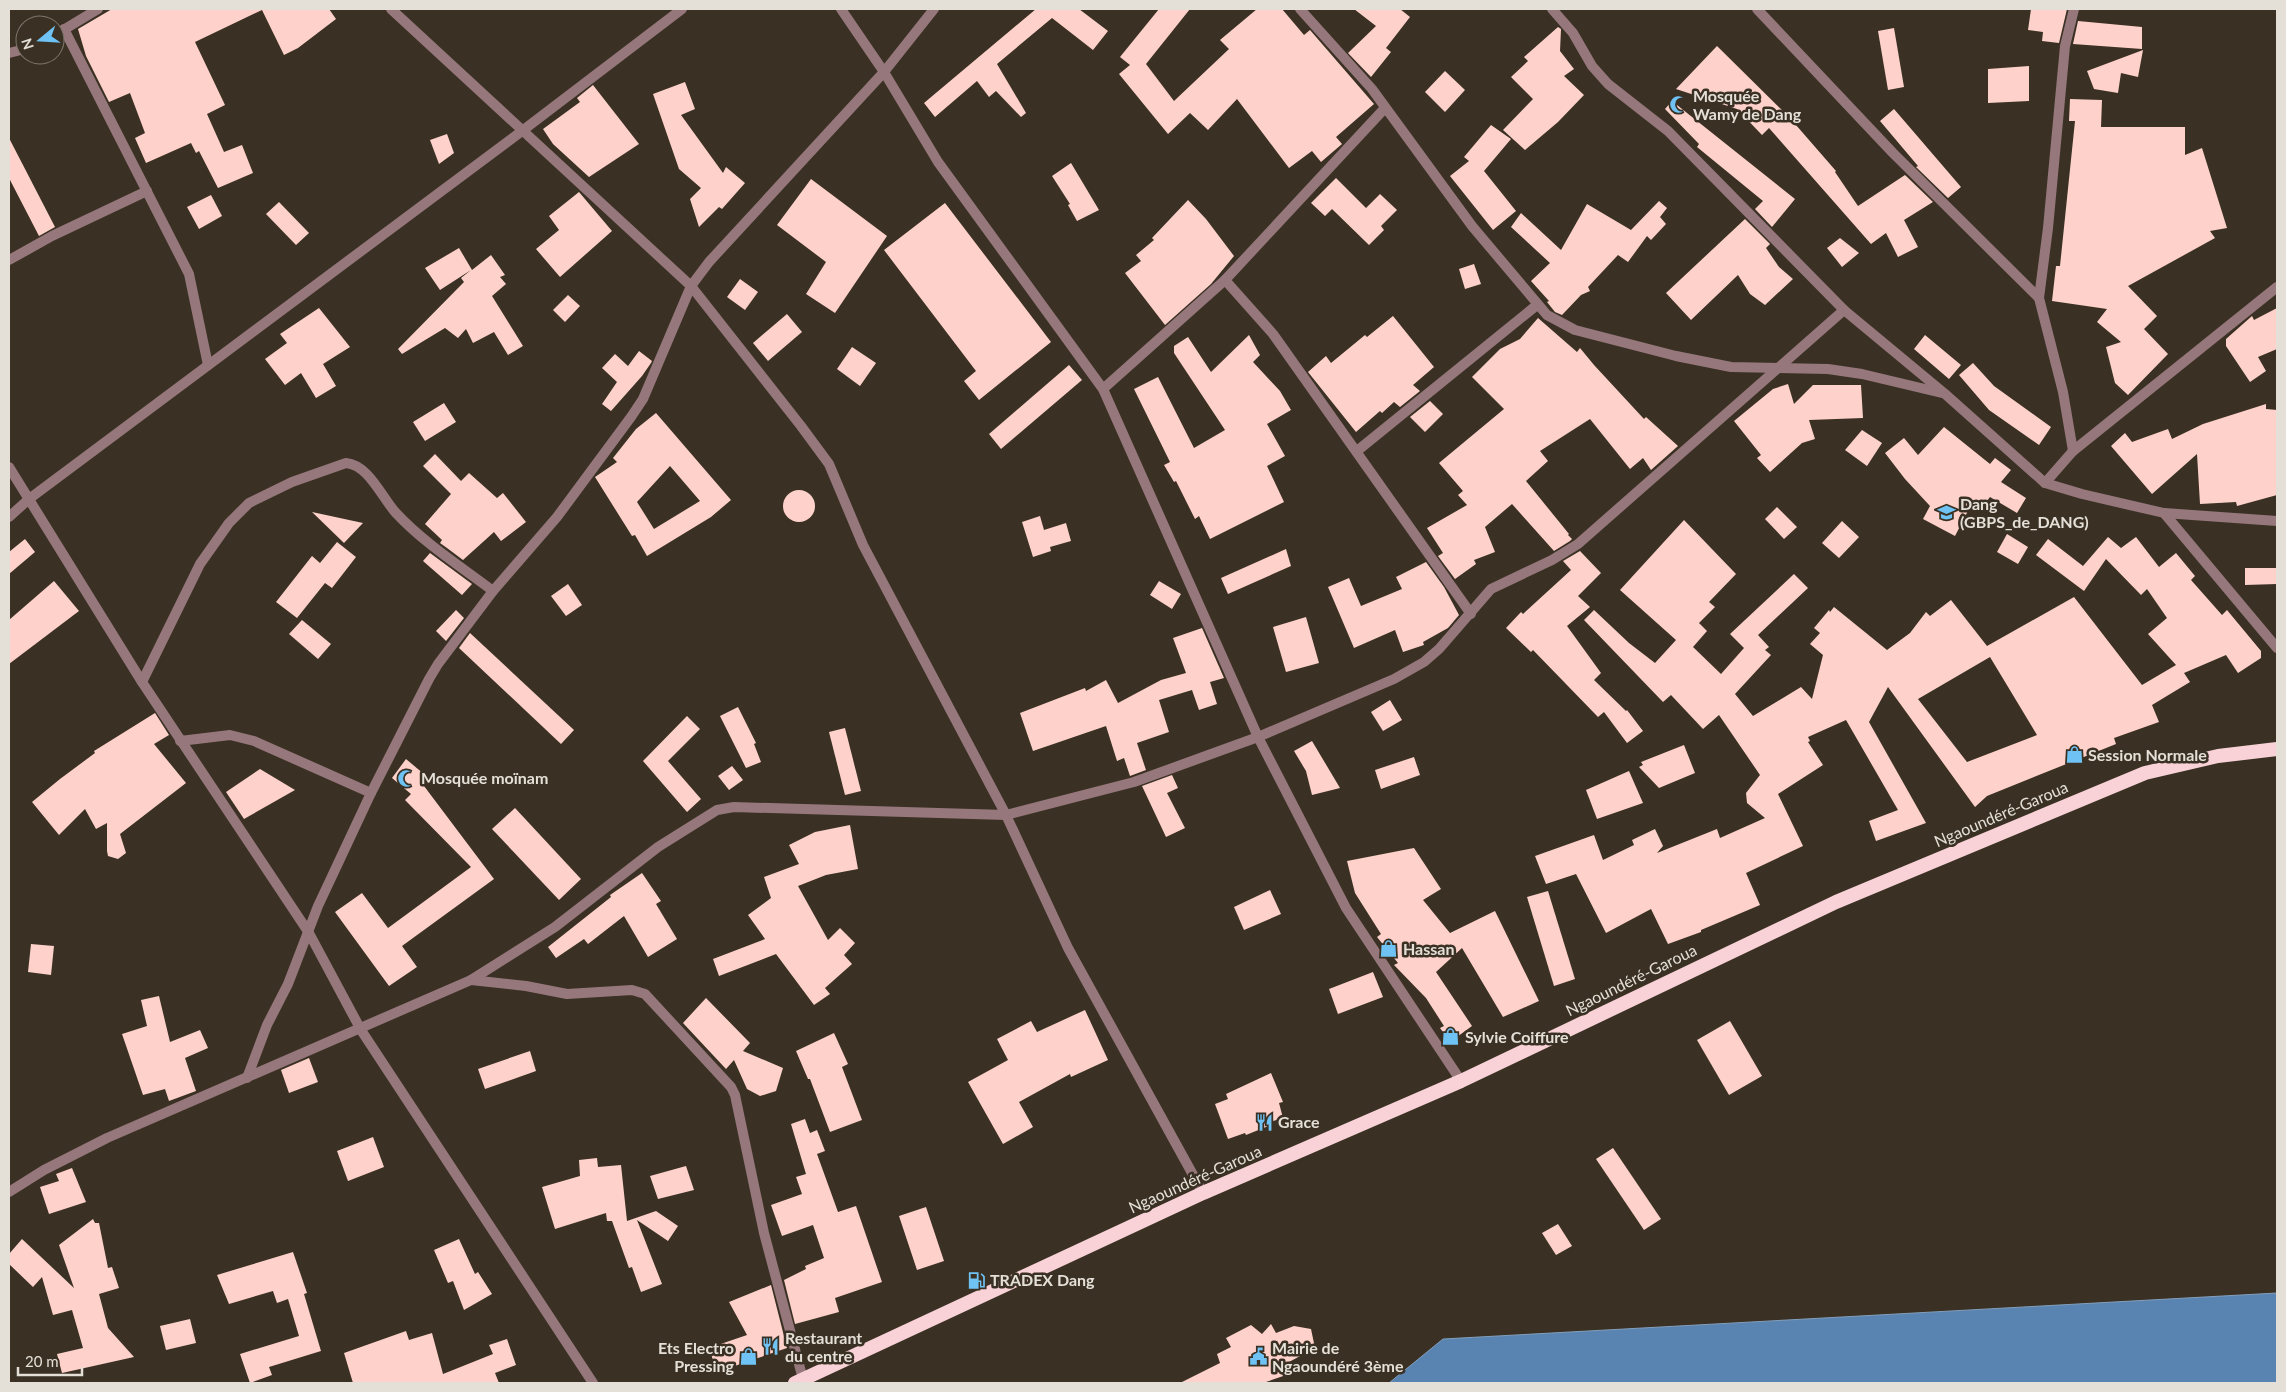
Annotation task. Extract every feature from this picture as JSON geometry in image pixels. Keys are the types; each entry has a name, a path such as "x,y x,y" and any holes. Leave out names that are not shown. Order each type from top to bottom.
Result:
{"highway":[{"name":"Ngaoundéré-Garoua","path":"801,1382 1203,1194 1461,1081 1836,902 2145,773 2218,756 2277,749"}],"street":[{"path":"65,28 98,9"},
{"path":"391,9 691,286 829,464 877,573 1006,815 1068,948 1203,1194"},
{"path":"9,517 30,499 682,9"},
{"path":"841,9 884,72 938,162 1103,389 1258,737 1346,908 1461,1081"},
{"path":"247,1078 260,1041 288,984 318,906 371,793 438,664 493,591 557,517 635,411 691,286 709,262 884,72 934,9"},
{"path":"1300,9 1372,89 1472,226 1547,315 1575,330 1676,356 1731,367 1828,369 1944,393"},
{"path":"1552,9 1573,33 1592,66 1608,84 1668,131 1844,310 1944,393 2045,483 2082,494 2164,513 2277,521"},
{"path":"1757,9 1893,153 2039,298"},
{"path":"2073,451 2063,392 2039,298 2048,228 2065,46 2074,9"},
{"path":"65,31 189,274 208,365"},
{"path":"1103,389 1225,280 1385,108"},
{"path":"9,260 52,236 147,192"},
{"path":"1225,280 1273,334 1471,614"},
{"path":"2045,483 2073,451 2277,287"},
{"path":"1357,451 1537,305"},
{"path":"9,1192 44,1170 107,1138 361,1030 471,980 555,927 658,847 717,810 724,808 1006,815 1134,782 1258,737 1394,679 1424,662 1471,614 1491,589 1552,560 1578,544 1844,310"},
{"path":"142,682 200,564 229,523 249,503 292,482 346,464 354,464 362,470 396,513 421,536 493,591"},
{"path":"9,467 142,682 309,933 361,1030 593,1383"},
{"path":"2164,513 2277,648"},
{"path":"180,741 230,735 254,741 371,793"},
{"path":"471,980 526,986 567,994 640,991 645,994 732,1087 764,1233 801,1382"}],"water":[{"path":"2277,1293 2277,1383 1389,1383 1443,1339"}],"building":[{"path":"112,9 329,9 336,19 298,48 284,55 262,10 195,42 225,105 207,114 224,152 242,145 253,173 218,188 199,151 196,153 191,143 146,163 135,138 145,133 130,93 109,102 86,56 78,29"},
{"path":"1036,9 1079,9 1108,31 1093,50 1052,18 997,64 1026,113 1021,117 996,91 989,97 977,81 935,117 924,103"},
{"path":"1159,9 1190,9 1146,64 1174,101 1229,49 1220,40 1257,9 1282,9 1304,35 1310,30 1374,104 1336,137 1342,144 1321,162 1312,151 1289,168 1237,99 1208,130 1190,113 1168,134 1119,74 1130,65 1120,57"},
{"path":"1354,9 1400,9 1410,17 1386,48 1391,52 1371,77 1348,53 1376,26"},
{"path":"2031,9 2067,9 2059,43 2042,41 2043,32 2028,30"},
{"path":"2078,21 2142,27 2142,49 2073,44"},
{"path":"1558,27 1561,29 1560,51 1574,69 1564,76 1584,95 1558,122 1525,150 1503,130 1533,99 1511,77 1528,61 1524,57"},
{"path":"1894,28 1904,87 1888,90 1878,31"},
{"path":"1717,46 1789,117 1836,171 1858,206 1905,175 1933,202 1904,220 1918,247 1898,257 1886,233 1871,244 1769,128 1762,135 1737,109 1676,89"},
{"path":"2143,50 2138,77 2121,73 2118,93 2094,89 2087,71"},
{"path":"2029,66 2029,101 1988,103 1988,69"},
{"path":"1445,71 1465,90 1445,112 1425,92"},
{"path":"685,82 695,109 681,115 723,173 726,167 745,183 722,209 719,207 699,227 690,199 701,188 679,169 653,94"},
{"path":"593,85 639,144 589,177 553,144 543,129 580,102 577,98"},
{"path":"2070,99 2102,100 2101,127 2185,127 2185,155 2202,148 2227,228 2210,231 2215,238 2128,286 2157,316 2144,329 2168,354 2128,395 2115,383 2106,347 2121,342 2097,322 2107,309 2052,301 2056,266 2060,266 2075,121 2069,121"},
{"path":"1672,101 1795,199 1772,227 1755,209 1763,201 1697,147 1699,144 1665,109"},
{"path":"1894,109 1961,187 1948,198 1916,167 1918,166 1880,121"},
{"path":"1491,125 1511,139 1484,171 1516,211 1493,230 1450,176 1469,161 1464,157"},
{"path":"447,134 454,153 439,164 430,140"},
{"path":"9,138 55,227 39,236 9,178"},
{"path":"1071,163 1099,210 1077,221 1068,205 1070,204 1052,176"},
{"path":"1336,178 1366,208 1380,194 1397,210 1381,226 1384,230 1369,245 1332,209 1325,216 1311,203"},
{"path":"811,179 887,236 835,313 806,294 826,262 777,225"},
{"path":"579,192 612,231 560,277 536,249 559,230 549,216"},
{"path":"211,195 222,216 199,229 187,207"},
{"path":"1188,200 1206,219 1234,256 1211,284 1165,325 1125,273 1141,261 1136,255 1154,240 1152,238"},
{"path":"1659,201 1667,208 1660,217 1666,224 1651,240 1647,236 1628,262 1618,255 1588,287 1590,291 1581,295 1562,315 1555,312 1547,302 1549,301 1531,281 1550,263 1511,227 1521,213 1561,250 1587,204 1631,230"},
{"path":"279,202 309,233 296,245 266,214"},
{"path":"945,203 1051,342 979,400 964,381 976,371 884,250"},
{"path":"1745,219 1770,244 1766,248 1779,267 1793,279 1765,305 1750,294 1738,275 1691,320 1666,293"},
{"path":"1840,238 1859,253 1842,267 1827,248"},
{"path":"459,248 472,270 491,255 505,275 500,277 506,284 492,296 523,346 508,355 494,332 473,343 466,329 458,338 445,328 402,354 398,349 464,282 461,278 471,270 440,290 425,268"},
{"path":"1474,264 1481,284 1465,289 1459,269"},
{"path":"740,279 758,292 745,310 727,297"},
{"path":"568,295 580,306 565,322 553,310"},
{"path":"319,308 350,347 323,364 336,386 316,398 301,373 285,385 265,359 287,343 280,334"},
{"path":"2277,308 2277,349 2258,357 2266,371 2250,382 2226,346 2226,339 2252,316 2254,320"},
{"path":"787,314 802,332 768,361 753,343"},
{"path":"1393,316 1434,367 1413,385 1420,391 1400,407 1394,402 1382,413 1380,411 1356,432 1308,372 1326,356 1331,363 1365,335 1367,337"},
{"path":"1538,318 1577,352 1580,348 1644,419 1646,417 1678,446 1651,470 1643,458 1630,469 1590,419 1540,451 1548,461 1526,481 1572,539 1554,551 1512,504 1485,527 1495,552 1474,560 1476,564 1455,579 1438,556 1443,553 1427,528 1467,505 1458,495 1463,491 1439,463 1504,409 1472,377 1500,349 1520,339"},
{"path":"1249,335 1260,355 1253,362 1280,391 1291,410 1267,424 1285,456 1267,466 1284,502 1210,539 1199,516 1195,519 1176,481 1174,482 1164,465 1170,462 1134,389 1158,377 1194,448 1225,430 1174,353 1174,346 1188,337 1211,372"},
{"path":"1925,335 1961,365 1949,379 1914,349"},
{"path":"852,347 876,363 860,386 837,369"},
{"path":"639,351 652,361 642,376 611,411 602,404 617,382 602,368 615,354 628,366"},
{"path":"1973,363 1994,386 2051,427 2039,445 1989,410 1959,375"},
{"path":"1069,365 1082,380 1001,449 989,434"},
{"path":"1788,384 1794,404 1813,385 1861,385 1863,418 1809,420 1815,439 1802,443 1770,472 1757,458 1761,455 1734,421 1773,389"},
{"path":"1430,401 1443,414 1425,432 1410,417"},
{"path":"444,403 456,422 425,441 413,422"},
{"path":"2266,404 2266,409 2277,410 2277,495 2237,506 2236,502 2200,504 2197,454 2152,494 2111,446 2125,433 2132,442 2168,429 2172,439 2203,424"},
{"path":"656,413 731,500 711,517 647,556 635,535 632,536 595,477 617,462 613,458 636,429","holes":["670,466 700,501 654,529 637,502"]},
{"path":"1944,427 1990,464 1995,458 2011,470 2001,482 2026,498 2017,513 1990,497 1979,511 1971,505 1955,536 1923,519 1930,506 1905,479 1885,453 1904,438 1918,455"},
{"path":"1862,430 1882,443 1867,466 1845,450"},
{"path":"435,454 461,481 469,473 497,498 503,493 526,522 501,541 494,532 463,560 440,543 442,540 425,524 451,494 423,466"},
{"path":"799,490 811,494 815,506 811,518 799,522 787,518 783,506 787,494"},
{"path":"1777,507 1797,527 1784,539 1765,519"},
{"path":"312,512 363,523 344,543"},
{"path":"1040,516 1044,530 1066,523 1071,541 1050,547 1051,551 1033,557 1022,522"},
{"path":"1684,520 1736,574 1709,602 1715,607 1699,623 1707,631 1693,647 1721,674 1744,648 1730,634 1794,574 1808,588 1758,635 1769,647 1765,650 1771,655 1735,694 1753,716 1801,687 1812,699 1823,655 1810,644 1820,633 1814,628 1829,610 1830,612 1834,607 1887,650 1910,633 1926,612 1930,616 1951,600 1987,646 2074,597 2142,685 2176,665 2148,634 2167,618 2147,589 2141,595 2106,559 2084,591 2036,555 2048,539 2083,566 2108,537 2121,548 2136,537 2159,567 2176,553 2195,576 2191,580 2222,615 2227,610 2261,651 2261,658 2238,673 2226,655 2184,673 2190,682 2152,705 2159,722 2114,738 2116,744 1987,796 1975,807 1888,687 1869,722 1926,823 1876,841 1869,821 1898,810 1846,720 1808,737 1810,741 1808,742 1823,765 1778,794 1803,846 1746,873 1760,905 1701,930 1701,932 1668,944 1651,909 1606,933 1576,874 1546,884 1535,856 1594,835 1603,860 1634,845 1632,840 1655,829 1663,846 1657,853 1717,829 1720,838 1765,818 1747,803 1746,793 1760,775 1719,715 1703,729 1671,695 1663,702 1584,620 1594,610 1629,643 1655,663 1676,640 1620,590","holes":["1990,657 2037,735 1967,762 1918,699"]},
{"path":"1842,521 1859,537 1839,558 1822,543"},
{"path":"2007,534 2028,547 2018,564 1997,552"},
{"path":"25,539 35,552 9,574 9,552"},
{"path":"337,542 356,557 332,588 325,583 297,618 276,602 312,556 320,563"},
{"path":"1286,549 1291,566 1228,594 1221,578"},
{"path":"1580,551 1601,573 1578,596 1590,607 1567,626 1601,673 1594,680 1627,710 1643,731 1627,743 1604,712 1598,717 1533,650 1531,652 1506,628 1521,612 1523,614 1571,570 1563,561"},
{"path":"430,553 472,584 462,595 423,561"},
{"path":"1426,562 1444,587 1459,615 1448,628 1423,642 1424,645 1403,652 1395,630 1354,648 1328,587 1349,578 1361,606 1402,589 1396,577"},
{"path":"2245,568 2277,568 2277,584 2245,585"},
{"path":"54,581 79,611 9,664 9,620"},
{"path":"1159,581 1181,594 1172,609 1150,595"},
{"path":"568,584 582,605 566,616 551,596"},
{"path":"456,610 464,618 446,641 436,631"},
{"path":"1306,617 1319,663 1286,672 1273,627"},
{"path":"302,620 331,644 318,659 289,634"},
{"path":"1202,628 1224,678 1210,682 1217,704 1199,710 1192,690 1159,700 1169,732 1137,743 1146,770 1130,776 1124,758 1117,761 1106,726 1033,751 1020,713 1085,688 1086,691 1106,680 1118,703 1161,680 1186,673 1173,638"},
{"path":"470,633 574,730 561,744 459,648"},
{"path":"1390,700 1402,720 1383,731 1371,712"},
{"path":"738,707 756,743 754,744 761,762 746,768 720,716"},
{"path":"155,713 169,735 154,744 186,783 120,834 126,853 118,859 108,856 107,823 96,829 85,809 59,835 32,802 95,753 94,751"},
{"path":"687,716 700,729 668,761 701,799 687,812 643,761"},
{"path":"845,728 861,791 845,795 829,732"},
{"path":"1312,741 1340,788 1312,795 1306,771 1294,751"},
{"path":"1684,745 1695,773 1659,788 1639,767 1643,765 1641,762"},
{"path":"1414,757 1420,775 1381,789 1375,770"},
{"path":"406,759 431,780 424,786 494,879 402,946 417,967 389,986 335,912 362,893 388,928 471,867 405,800 411,794 392,778"},
{"path":"732,766 743,780 729,790 718,776"},
{"path":"260,769 295,790 244,819 226,792"},
{"path":"1629,771 1643,803 1597,819 1586,790"},
{"path":"1172,775 1178,788 1167,793 1185,828 1166,837 1142,786"},
{"path":"515,808 581,879 559,900 492,829"},
{"path":"850,825 858,869 826,875 798,886 828,940 840,928 855,943 844,955 852,964 825,988 830,994 814,1005 776,954 719,976 713,959 765,939 748,915 771,898 764,877 799,864 789,845 815,832"},
{"path":"1414,848 1441,889 1423,900 1450,933 1495,911 1539,1001 1503,1017 1462,948 1436,972 1472,1026 1450,1042 1440,1028 1444,1026 1426,998 1394,965 1398,963 1377,937 1381,934 1355,893 1347,861"},
{"path":"642,873 661,901 656,904 677,939 648,957 624,916 588,944 584,939 556,958 548,947 611,897 610,895"},
{"path":"1270,890 1281,914 1244,930 1234,907"},
{"path":"1548,891 1575,979 1554,986 1527,897"},
{"path":"31,944 54,946 51,975 28,972"},
{"path":"1373,972 1383,997 1338,1014 1329,989"},
{"path":"159,996 170,1042 200,1030 208,1048 185,1058 196,1091 169,1101 165,1089 143,1095 122,1034 147,1026 141,1000"},
{"path":"706,998 750,1043 743,1051 783,1068 776,1091 760,1096 747,1089 734,1060 726,1069 683,1023"},
{"path":"1085,1010 1108,1060 1071,1077 1070,1074 1019,1102 1033,1127 1003,1144 968,1082 1008,1060 997,1039 1031,1021 1037,1032"},
{"path":"1730,1021 1762,1076 1729,1095 1697,1040"},
{"path":"834,1033 848,1064 842,1067 862,1120 830,1132 810,1079 808,1079 796,1051"},
{"path":"530,1051 536,1071 485,1089 478,1069"},
{"path":"309,1058 318,1082 289,1093 281,1070"},
{"path":"1271,1073 1283,1102 1279,1103 1283,1118 1270,1122 1271,1125 1246,1135 1245,1133 1228,1139 1215,1104 1228,1099 1226,1094"},
{"path":"805,1119 810,1133 817,1130 825,1151 817,1154 838,1212 856,1206 882,1282 835,1298 839,1312 795,1324 784,1280 806,1269 805,1266 824,1258 813,1225 782,1236 771,1205 802,1194 796,1177 806,1174 791,1124"},
{"path":"373,1137 384,1167 348,1181 337,1151"},
{"path":"1613,1148 1661,1219 1644,1230 1596,1159"},
{"path":"597,1158 598,1167 621,1165 627,1221 656,1211 678,1226 668,1241 637,1220 662,1284 641,1292 632,1267 629,1268 612,1221 607,1221 606,1213 555,1229 542,1187 580,1176 579,1160"},
{"path":"686,1166 694,1190 658,1199 650,1176"},
{"path":"72,1168 86,1202 49,1214 40,1187 59,1181 56,1174"},
{"path":"926,1207 944,1261 917,1270 899,1216"},
{"path":"93,1219 95,1223 99,1223 108,1268 112,1267 119,1288 99,1294 108,1328 134,1357 62,1373 57,1354 83,1348 72,1310 53,1315 42,1277 33,1287 9,1264 9,1254 22,1239 74,1288 59,1245"},
{"path":"1558,1224 1572,1246 1556,1255 1542,1233"},
{"path":"459,1239 475,1274 478,1272 492,1294 464,1310 453,1281 448,1283 434,1250"},
{"path":"293,1252 307,1293 304,1294 321,1351 269,1367 272,1375 250,1383 240,1354 299,1336 288,1299 277,1303 273,1291 229,1304 217,1275"},
{"path":"771,1285 787,1348 717,1372 709,1348 747,1335 729,1302"},
{"path":"190,1319 196,1343 166,1350 160,1326"},
{"path":"1271,1324 1276,1333 1294,1326 1311,1329 1315,1348 1289,1362 1298,1371 1263,1383 1180,1383 1220,1363 1217,1354 1231,1347 1226,1338 1251,1325 1262,1334"},
{"path":"406,1331 409,1340 432,1333 443,1374 493,1354 489,1345 507,1339 516,1365 495,1373 499,1383 353,1383 344,1353"}],"place":[{"name":"Mosquée Wamy de Dang","path":"1679,105"},
{"name":"Dang (GBPS_de_DANG)","path":"1946,513"},
{"name":"Session Normale","path":"2074,755"},
{"name":"Mosquée moïnam","path":"407,778"},
{"name":"Hassan","path":"1389,949"},
{"name":"Sylvie Coiffure","path":"1451,1037"},
{"name":"Grace","path":"1264,1122"},
{"name":"TRADEX Dang","path":"976,1280"},
{"name":"Restaurant du centre","path":"771,1347"},
{"name":"Ets Electro Pressing","path":"748,1357"},
{"name":"Mairie de Ngaoundéré 3ème","path":"1258,1357"}]}
